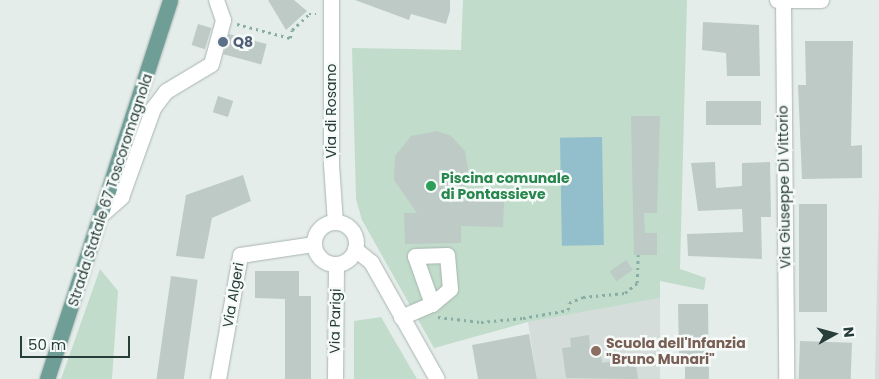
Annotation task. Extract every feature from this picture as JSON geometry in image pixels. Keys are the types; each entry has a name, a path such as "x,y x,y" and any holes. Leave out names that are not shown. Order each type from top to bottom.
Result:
{"main road":[{"name":"Strada Statale 67 Toscoromagnola","path":"47,379 104,212 170,0"}],"street":[{"path":"104,212 121,197 154,108 166,91 211,64 223,20 216,0"},
{"name":"Via di Rosano","path":"331,0 335,222"},
{"path":"777,0 822,0"},
{"name":"Via Giuseppe Di Vittorio","path":"783,0 786,379"},
{"path":"335,222 350,228 354,249 350,258 336,264 322,260 314,244 321,227 335,222"},
{"name":"Via Algeri","path":"218,379 240,255 314,244"},
{"path":"354,249 371,262 437,379"},
{"name":"Via Parigi","path":"335,379 336,264"},
{"path":"402,317 432,304"}],"path":[{"path":"223,20 290,38 292,30 309,14 318,14"},
{"path":"432,304 440,320 481,322 568,310 569,303 583,297 625,293 637,283 638,255"}],"shaded area":[{"path":"879,191 879,379 875,379"},
{"name":"Scuola dell'Infanzia \"Bruno Munari\"","path":"660,298 660,379 537,379 528,322"}],"green space":[{"path":"463,0 687,0 680,269 706,278 704,290 660,281 660,298 528,322 434,348 362,220 356,199 352,48 461,50"},
{"path":"100,269 118,291 112,379 61,379"},
{"path":"381,317 417,379 354,379 354,321"}],"water":[{"path":"602,137 604,245 562,246 560,138"}],"building":[{"path":"268,0 294,0 307,11 286,30"},
{"path":"355,0 450,0 450,11 446,24 411,14 409,20"},
{"path":"703,22 759,25 760,76 727,76 726,53 702,50"},
{"path":"198,24 211,28 205,49 192,45"},
{"path":"229,34 267,44 261,64 224,54"},
{"path":"805,41 853,41 851,146 862,145 862,178 802,179 798,85 806,85"},
{"path":"218,96 233,101 228,117 213,112"},
{"path":"706,101 761,101 761,125 706,125"},
{"path":"631,116 660,116 657,213 644,213 645,233 657,233 657,255 634,255"},
{"name":"Piscina comunale di Pontassieve","path":"437,131 451,136 465,151 469,176 461,201 504,202 503,227 461,226 461,243 405,244 404,213 417,213 394,180 395,156 411,136"},
{"path":"715,162 716,188 742,186 742,163 770,162 771,217 761,217 762,259 688,256 687,234 743,232 742,209 698,211 691,163"},
{"path":"243,175 251,201 212,218 204,259 176,256 186,195"},
{"path":"799,204 827,204 827,312 799,312"},
{"path":"626,260 633,270 616,281 610,271"},
{"path":"255,271 299,271 299,296 311,296 311,379 285,379 285,299 255,298"},
{"path":"171,276 198,280 184,379 157,379"},
{"path":"678,304 708,304 709,379 685,379 685,354 679,354"},
{"path":"529,334 537,379 478,379 472,345"},
{"path":"589,335 590,347 599,345 602,363 635,358 638,379 566,378 562,348 571,347 570,338"},
{"path":"800,341 852,343 851,379 799,379"}],"place":[{"name":"Q8","path":"223,42"},
{"name":"Piscina comunale di Pontassieve","path":"431,186"},
{"name":"Scuola dell'Infanzia \"Bruno Munari\"","path":"596,351"}]}
